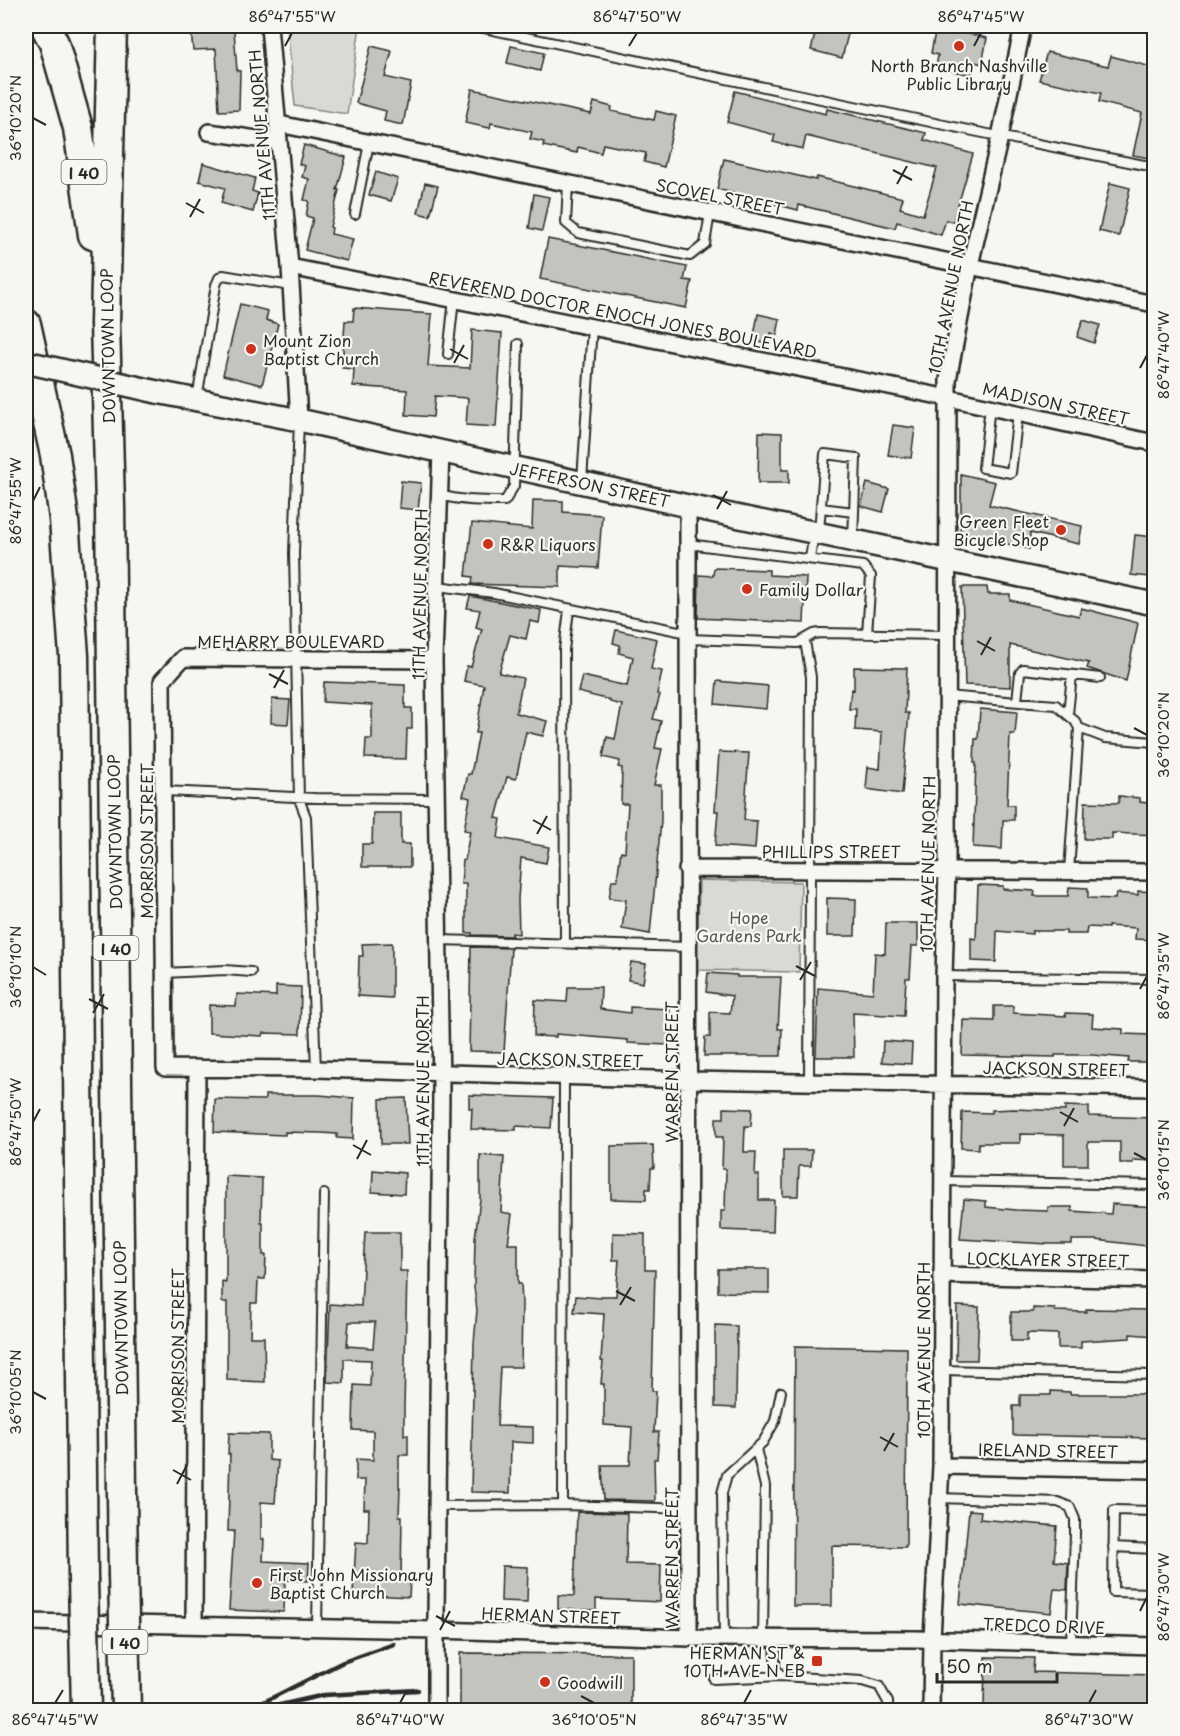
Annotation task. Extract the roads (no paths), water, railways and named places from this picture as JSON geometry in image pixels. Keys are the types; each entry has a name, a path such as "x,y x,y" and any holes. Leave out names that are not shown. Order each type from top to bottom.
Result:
{"highway":[{"name":"I 40","path":"45,26 54,43 78,128 105,323"},
{"name":"DOWNTOWN LOOP","path":"112,26 105,323 110,506 126,1710"},
{"path":"26,324 28,354"},
{"name":"I 40","path":"28,354 55,455 64,519 74,656 86,1710"}],"main road":[{"name":"JEFFERSON STREET","path":"28,354 157,392 299,420 688,506 1155,604"}],"street":[{"name":"11TH AVENUE NORTH","path":"269,26 290,267 299,420"},
{"name":"10TH AVENUE NORTH","path":"931,1710 932,1640 941,1466 944,976 947,870 948,380 970,265 1023,26"},
{"name":"SCOVEL STREET","path":"279,124 1155,304"},
{"path":"209,132 279,142"},
{"name":"REVEREND DOCTOR ENOCH JONES BOULEVARD","path":"290,267 949,398"},
{"name":"MADISON STREET","path":"949,398 1155,442"},
{"name":"11TH AVENUE NORTH","path":"436,1710 441,1074 434,660 441,451"},
{"name":"WARREN STREET","path":"688,506 689,1638"},
{"name":"MEHARRY BOULEVARD","path":"183,658 434,660"},
{"name":"MORRISON STREET","path":"165,1068 162,681 183,658"},
{"name":"PHILLIPS STREET","path":"687,869 1155,872"},
{"name":"JACKSON STREET","path":"165,1068 316,1069 689,1080 1155,1088"},
{"name":"MORRISON STREET","path":"194,1625 197,1068"},
{"name":"LOCKLAYER STREET","path":"941,1275 1155,1280"},
{"name":"IRELAND STREET","path":"941,1466 1155,1470"},
{"name":"HERMAN STREET","path":"26,1622 316,1627 689,1638 932,1640"},
{"name":"TREDCO DRIVE","path":"932,1640 1155,1646"}],"lane":[{"path":"474,26 1000,137 1155,167"},
{"path":"355,214 369,143"},
{"path":"568,184 566,223 578,232 690,256 705,244 710,213"},
{"path":"197,400 219,278 222,276 291,286"},
{"path":"448,354 453,299"},
{"path":"582,482 592,326"},
{"path":"440,495 454,499 505,501 514,486 518,344"},
{"path":"990,406 983,468 1011,473 1018,413"},
{"path":"299,420 294,553 299,797 306,817 316,1069"},
{"path":"810,558 821,508 825,454 856,458 853,541"},
{"path":"821,508 854,512"},
{"path":"688,544 863,566 870,573 867,634"},
{"path":"437,586 494,593 688,636 798,643 805,641 814,633 946,635"},
{"path":"565,943 564,650 569,610"},
{"path":"805,641 811,677 809,1081"},
{"path":"1017,701 1020,673 1025,669 1100,678"},
{"path":"1068,714 1072,675"},
{"path":"946,696 1056,705 1068,714 1079,728 1105,738 1155,742"},
{"path":"1069,871 1079,728"},
{"path":"164,791 299,797 436,799"},
{"path":"439,940 689,947"},
{"path":"165,973 225,970 251,972"},
{"path":"944,976 1155,979"},
{"path":"563,1505 564,1077"},
{"path":"942,1181 1155,1185"},
{"path":"316,1627 324,1194"},
{"path":"942,1370 1155,1375"},
{"path":"724,1638 722,1493 727,1475 763,1442 775,1421 781,1392"},
{"path":"756,1449 765,1486 769,1638 775,1666 781,1676"},
{"path":"939,1498 1058,1502 1070,1507 1075,1520 1071,1643"},
{"path":"437,1506 563,1505 689,1509"},
{"path":"1155,1511 1114,1510 1113,1547 1113,1592 1155,1593"},
{"path":"1113,1547 1155,1549"},
{"path":"714,1678 781,1676 862,1681 879,1686 888,1702 888,1710"}],"railway":[{"path":"248,1710 343,1662 394,1644"},
{"path":"258,1710 324,1695 418,1690"}],"place":[{"name":"North Branch Nashville Public Library","path":"959,46"},
{"name":"Mount Zion Baptist Church","path":"251,349"},
{"name":"Green Fleet Bicycle Shop","path":"1061,530"},
{"name":"R&R Liquors","path":"488,544"},
{"name":"Family Dollar","path":"747,589"},
{"name":"First John Missionary Baptist Church","path":"257,1583"},
{"name":"HERMAN ST & 10TH AVE N EB","path":"817,1661"},
{"name":"Goodwill","path":"545,1682"}],"park label":[{"name":"Hope Gardens Park","path":"749,926"}]}
